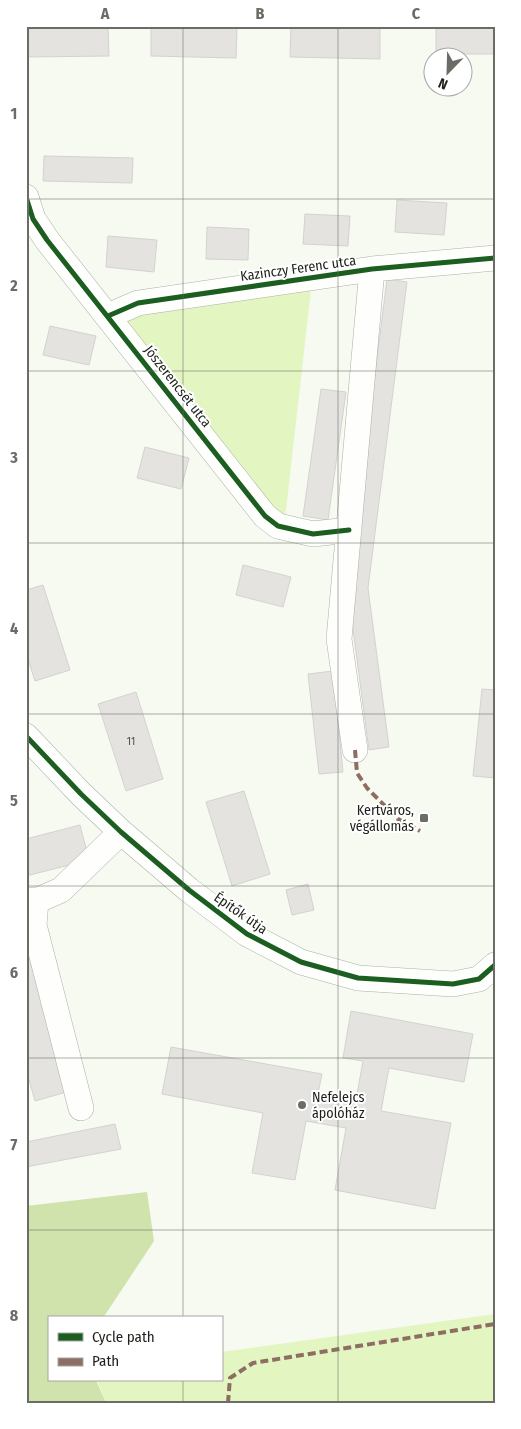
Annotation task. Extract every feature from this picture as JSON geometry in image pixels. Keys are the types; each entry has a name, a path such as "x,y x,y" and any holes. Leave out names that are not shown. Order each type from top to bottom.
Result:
{"street":[{"name":"Jószerencsét utca","path":"26,197 33,218 42,232 265,516 278,526 313,534 349,530"},
{"name":"Kazinczy Ferenc utca","path":"108,316 138,303 372,269 495,258"},
{"path":"355,750 339,639 372,269"},
{"name":"Építők útja","path":"26,736 75,788 121,832 189,890 247,934 302,962 358,978 453,984 479,979 495,965"},
{"path":"81,1108 34,925 31,900 60,890 121,832"}],"green space":[{"path":"312,281 285,519 278,519 122,318"},
{"path":"147,1192 154,1241 104,1316 48,1316 48,1382 97,1382 106,1403 26,1403 26,1206"},
{"path":"495,1314 495,1403 106,1403 98,1382 222,1382 222,1352"}],"building":[{"path":"26,26 108,26 109,56 26,57"},
{"path":"151,26 237,26 236,58 151,56"},
{"path":"291,26 380,26 380,59 290,57"},
{"path":"436,26 495,26 495,54 474,54 474,48 436,48"},
{"path":"44,156 133,158 132,183 43,181"},
{"path":"397,200 447,203 444,235 395,232"},
{"path":"305,214 350,216 348,246 303,244"},
{"path":"207,227 249,229 248,260 206,259"},
{"path":"108,236 157,240 154,272 106,267"},
{"path":"387,279 407,282 368,588 389,747 369,750 348,591"},
{"path":"50,326 96,336 89,365 43,355"},
{"path":"321,389 346,392 328,520 303,516"},
{"path":"145,447 189,458 181,489 137,478"},
{"path":"243,565 291,577 283,607 236,595"},
{"path":"43,585 70,670 35,681 26,653 26,590"},
{"path":"333,671 343,772 319,774 308,674"},
{"path":"482,689 495,690 495,778 473,776"},
{"path":"136,692 163,779 126,791 98,704"},
{"path":"244,791 270,874 232,886 206,802"},
{"path":"80,825 89,860 26,876 26,839"},
{"path":"308,884 314,910 292,915 286,890"},
{"path":"26,926 70,1091 35,1101 26,1069"},
{"name":"Nefelejcs ápolóház","path":"351,1011 473,1034 464,1082 389,1068 381,1111 451,1123 435,1209 335,1190 346,1128 306,1121 295,1180 252,1173 263,1113 162,1094 171,1047 322,1074 318,1093 356,1100 363,1061 343,1058"},
{"path":"115,1124 121,1149 26,1167 26,1142"}],"marked path":[{"path":"355,750 357,773 367,788 398,819 420,831"},
{"path":"228,1403 230,1378 253,1363 495,1324"}],"cycle path":[{"path":"26,197 33,219 47,240 265,516 278,526 313,534 349,530"},
{"path":"108,316 138,303 372,269 495,258"},
{"path":"26,736 81,794 121,832 189,890 247,934 301,962 358,978 453,984 479,979 495,965"}],"place":[{"name":"Kertváros, végállomás","path":"424,818"},
{"name":"Nefelejcs ápolóház","path":"302,1105"}]}
